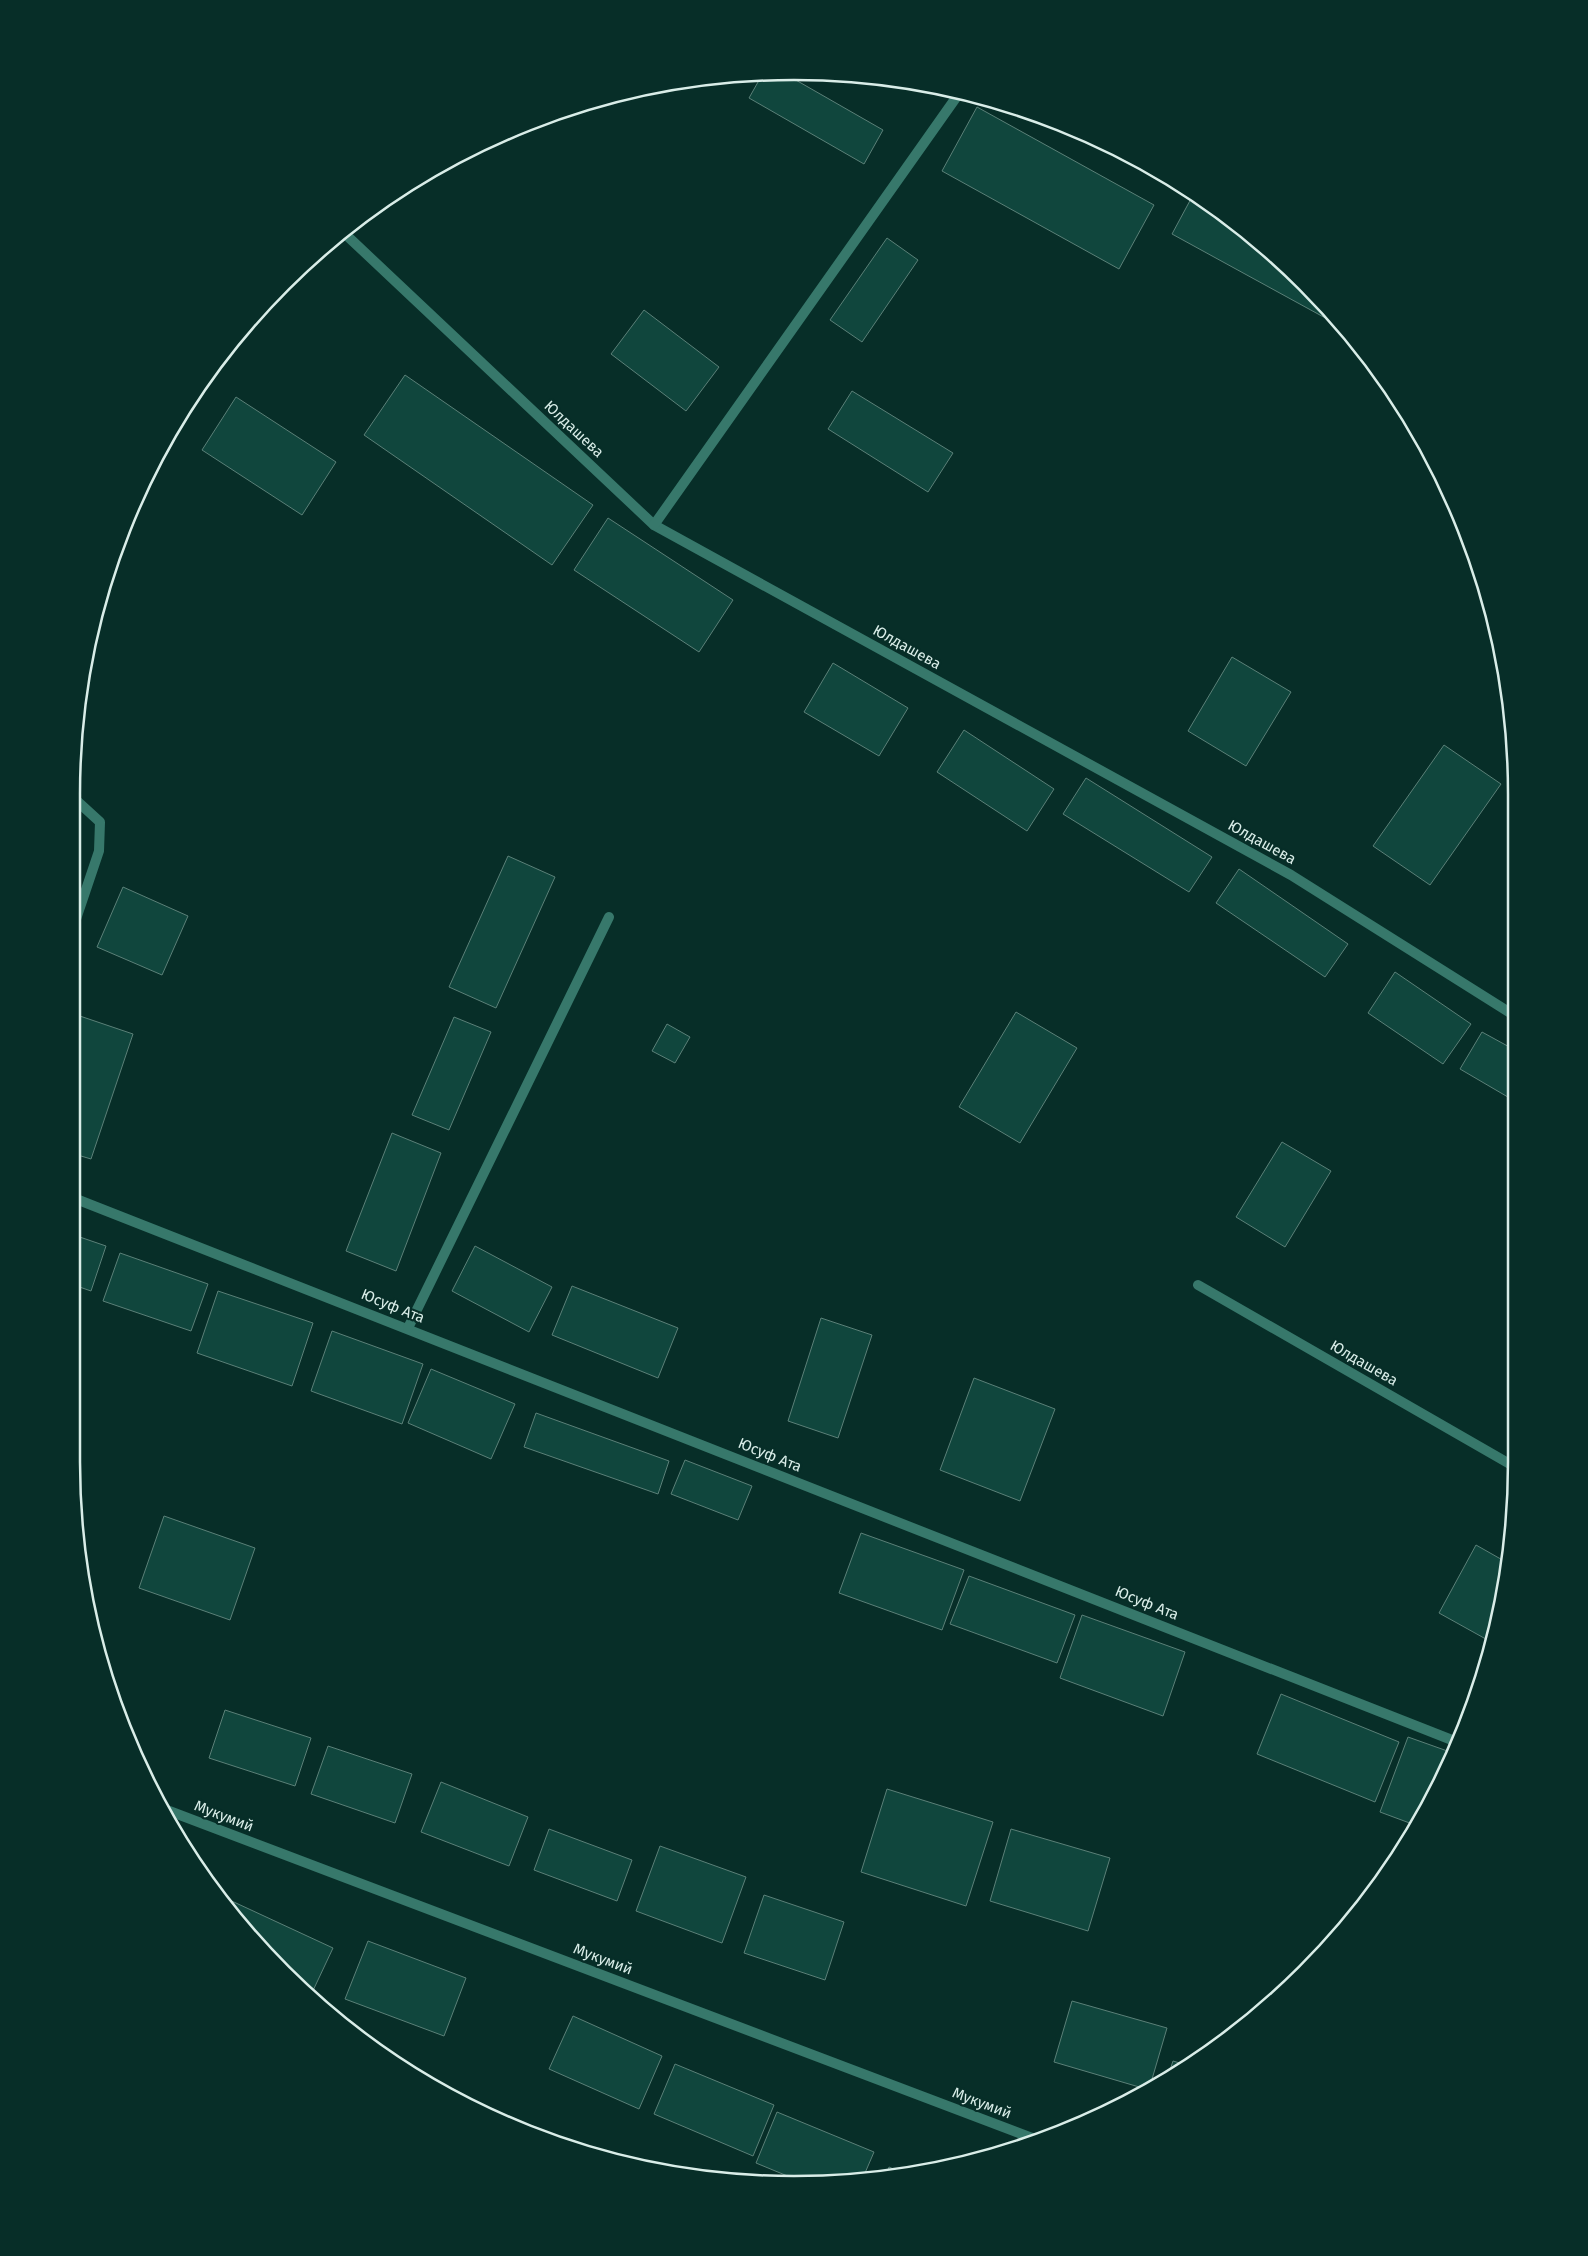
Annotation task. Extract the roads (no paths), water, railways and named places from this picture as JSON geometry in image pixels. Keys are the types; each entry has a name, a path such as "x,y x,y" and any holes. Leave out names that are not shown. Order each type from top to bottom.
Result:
{"street":[{"path":"654,525 955,99"},
{"name":"Юлдашева","path":"348,237 654,525 1291,875 1508,1011"},
{"path":"80,803 100,822 99,851 80,907"},
{"path":"408,1328 609,917"},
{"name":"Юсуф Ата","path":"80,1200 1452,1740"},
{"name":"Юлдашева","path":"1198,1285 1508,1463"},
{"name":"Мукумий","path":"172,1812 1028,2136"}]}
